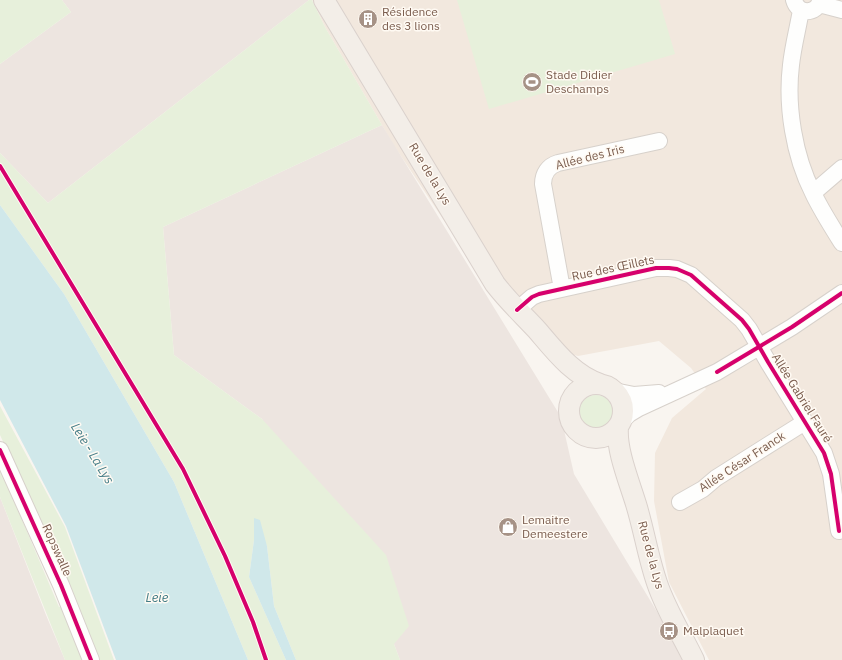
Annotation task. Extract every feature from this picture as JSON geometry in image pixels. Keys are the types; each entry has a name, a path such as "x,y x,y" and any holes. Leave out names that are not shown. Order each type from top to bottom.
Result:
{"main road":[{"name":"Rue de la Lys","path":"324,0 495,284 545,340 578,372 588,379 607,387"},
{"name":"Rue de la Lys","path":"545,340 555,356 565,381 569,409"},
{"path":"589,385 607,387 619,396 623,405 623,414 620,424 611,434 603,438 587,437 573,426 569,416 572,398 579,390 589,385"},
{"name":"Rue de la Lys","path":"620,424 619,444 658,586 694,660"},
{"name":"Rue de la Lys","path":"587,437 611,456 632,491"}],"street":[{"path":"842,10 820,2 817,8 810,12 798,5 791,64 790,106 793,128 803,169 813,194 842,244"},
{"name":"Allée des Iris","path":"562,289 544,184 544,175 546,171 553,164 659,141"},
{"path":"813,194 842,168"},
{"name":"Rue des Œillets","path":"517,310 532,297 562,289 656,268 677,269 691,276 742,320 759,346"},
{"path":"620,424 632,412 706,377 807,317 842,293"},
{"name":"Allée Gabriel Fauré","path":"759,346 824,453 833,483 838,531"},
{"path":"607,387 626,394 642,396 676,390"},
{"name":"Allée César Franck","path":"680,502 703,489 716,478 804,422"},
{"name":"Ropswalle","path":"0,450 61,585 91,660"}],"shaded area":[{"path":"62,0 309,0 48,203 0,153 0,64 71,12"},
{"path":"312,0 842,0 842,660 709,660 669,582 654,501 655,453 672,418 706,389 691,368 659,341 578,356 540,346 469,258 393,144 325,27"},
{"path":"382,125 561,417 574,474 665,625 682,660 400,660 394,644 262,419 174,355 163,227"},
{"path":"0,497 46,615 65,660 0,660"}],"green space":[{"path":"0,0 62,0 71,12 0,64"},
{"path":"309,0 312,0 325,27 382,125 163,227 174,355 262,419 386,555 409,626 394,644 400,660 296,660 274,606 267,546 254,519 254,540 249,577 286,660 248,660 174,482 64,294 0,205 0,153 48,203"},
{"name":"Stade Didier Deschamps","path":"457,0 659,0 675,54 489,109"},
{"path":"593,395 599,395 603,396 610,402 613,412 612,419 606,426 599,429 593,429 589,428 582,422 579,415 579,409 580,405 586,398"},
{"path":"0,406 65,527 114,660 65,660 0,497 0,468 59,607 76,601 0,435"}],"water":[{"name":"Leie","path":"0,205 64,294 174,482 248,660 116,660 66,526 0,400"},
{"path":"254,518 260,520 267,546 274,606 296,660 286,660 249,577 254,540"}],"cycle path":[{"path":"0,166 183,469 225,556 253,622 266,660"},
{"path":"517,310 532,297 539,294 656,268 677,269 691,275 742,320 749,329 824,453 831,474 839,531"},
{"path":"717,372 792,327 842,293"},
{"path":"0,450 61,585 91,660"}],"place":[{"name":"Résidence des 3 lions","path":"368,19"},
{"name":"Stade Didier Deschamps","path":"532,82"},
{"name":"Lemaitre Demeestere","path":"508,527"},
{"name":"Malplaquet","path":"669,631"}],"water label":[{"name":"Leie - La Lys","path":"93,453"}]}
